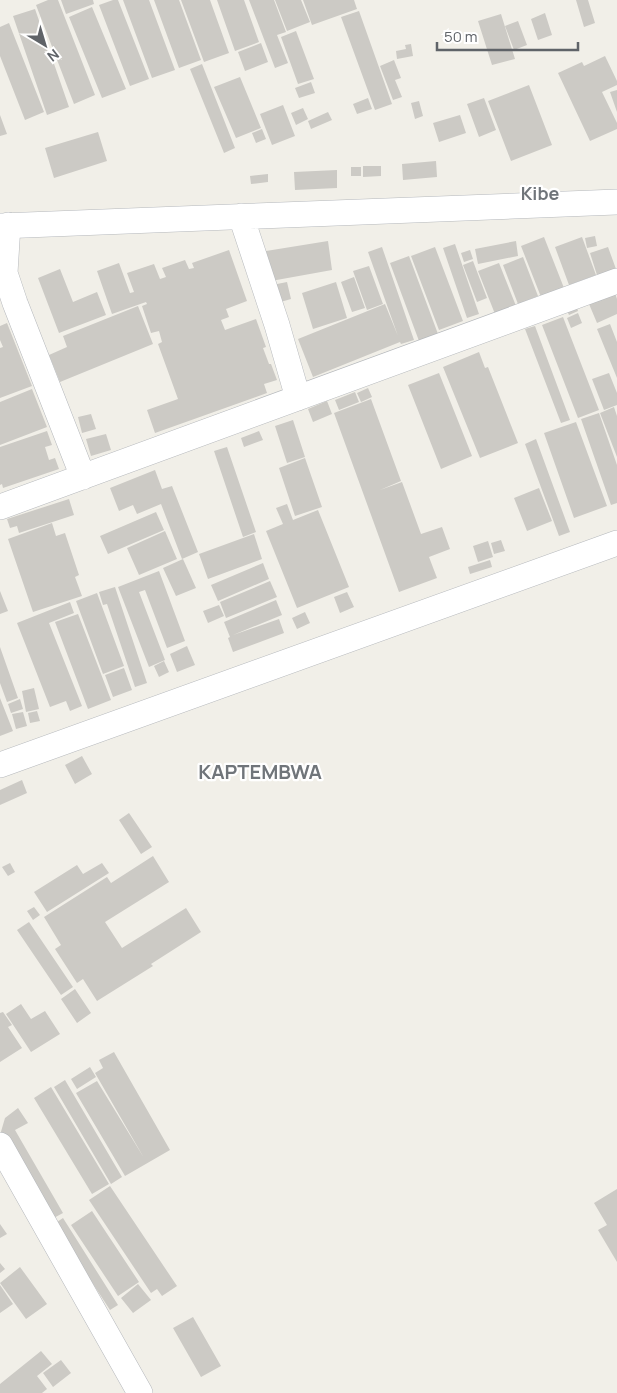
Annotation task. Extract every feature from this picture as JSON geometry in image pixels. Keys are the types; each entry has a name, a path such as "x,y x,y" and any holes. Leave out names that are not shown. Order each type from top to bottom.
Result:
{"street":[{"path":"83,477 14,303 5,273 4,226 617,202"},
{"path":"241,216 277,325 298,398"},
{"path":"0,507 617,281"},
{"path":"0,765 617,543"},
{"path":"0,1145 140,1393"}],"building":[{"path":"48,0 58,0 95,95 74,104 36,5"},
{"path":"61,0 93,0 94,4 66,14"},
{"path":"118,0 149,79 130,86 99,5"},
{"path":"123,0 149,0 175,70 152,78"},
{"path":"154,0 179,0 201,60 179,68"},
{"path":"181,0 210,0 229,53 204,62"},
{"path":"217,0 244,0 259,42 235,51"},
{"path":"249,0 274,0 286,32 277,35 288,63 275,68"},
{"path":"275,0 301,0 310,22 287,31"},
{"path":"303,0 354,0 357,9 312,25"},
{"path":"576,0 588,0 595,23 584,27"},
{"path":"92,7 126,89 102,98 69,17"},
{"path":"35,9 69,107 47,115 13,16"},
{"path":"359,11 392,104 375,110 341,17"},
{"path":"545,13 552,35 538,40 531,19"},
{"path":"501,14 515,59 492,65 478,21"},
{"path":"518,21 527,45 514,50 505,26"},
{"path":"9,23 44,112 25,120 0,56 0,27"},
{"path":"296,31 314,79 298,84 281,37"},
{"path":"261,43 268,62 245,71 238,52"},
{"path":"411,44 413,56 397,59 396,51 406,49 405,45"},
{"path":"605,56 617,81 617,85 602,92 617,123 617,129 590,141 558,73 582,62 584,66"},
{"path":"394,60 401,78 395,80 402,97 393,100 380,66"},
{"path":"202,64 235,148 224,153 190,69"},
{"path":"240,77 261,128 236,138 214,87"},
{"path":"311,82 315,93 299,98 295,88"},
{"path":"529,85 552,145 511,161 488,101"},
{"path":"617,90 617,112 610,92"},
{"path":"368,98 372,109 357,114 353,104"},
{"path":"484,98 496,130 479,137 467,104"},
{"path":"419,101 423,116 415,119 411,103"},
{"path":"283,105 295,136 272,145 260,114"},
{"path":"303,108 308,119 296,125 291,113"},
{"path":"328,112 332,120 311,129 308,121"},
{"path":"0,115 7,134 0,136"},
{"path":"460,115 466,133 439,142 433,123"},
{"path":"262,129 266,139 256,143 252,133"},
{"path":"98,132 107,161 54,178 45,148"},
{"path":"436,161 437,177 403,180 402,164"},
{"path":"363,166 381,166 381,176 363,177"},
{"path":"351,167 361,167 361,176 351,176"},
{"path":"337,170 337,188 295,190 294,172"},
{"path":"268,174 268,182 251,184 250,176"},
{"path":"595,236 597,246 587,248 585,238"},
{"path":"544,237 564,288 541,297 521,246"},
{"path":"582,237 596,275 569,285 555,247"},
{"path":"328,241 332,270 271,281 266,251"},
{"path":"516,241 518,256 478,264 475,249"},
{"path":"455,244 479,314 467,318 443,248"},
{"path":"382,247 414,340 401,344 400,342 313,377 298,339 385,304 398,336 368,252"},
{"path":"435,247 463,321 439,330 411,256"},
{"path":"608,247 616,269 597,275 590,253"},
{"path":"229,250 247,301 226,309 229,317 221,320 225,330 256,319 266,347 263,348 277,380 264,384 267,393 155,433 147,410 178,399 158,344 162,342 159,331 151,333 142,306 147,304 146,302 112,314 97,271 119,263 130,293 134,292 127,273 154,264 160,279 166,277 162,268 185,260 189,269 194,268 192,263"},
{"path":"470,250 473,259 464,262 461,253"},
{"path":"409,256 438,334 419,341 390,263"},
{"path":"523,257 538,296 518,304 503,265"},
{"path":"473,261 487,298 477,302 463,265"},
{"path":"499,263 516,306 495,314 478,271"},
{"path":"369,266 383,304 367,310 353,271"},
{"path":"60,269 73,302 97,292 106,315 59,333 38,278"},
{"path":"354,277 365,308 352,312 341,282"},
{"path":"287,282 291,299 277,303 272,285"},
{"path":"336,282 347,318 313,329 302,293"},
{"path":"615,293 617,314 597,323 589,304"},
{"path":"575,302 578,311 569,315 565,306"},
{"path":"138,306 153,344 60,382 49,355 67,347 63,336"},
{"path":"578,313 582,323 571,328 567,318"},
{"path":"563,317 599,410 578,418 542,325"},
{"path":"7,323 32,386 0,398 0,348 3,347 0,340 0,326"},
{"path":"610,324 617,342 617,378 597,329"},
{"path":"535,326 570,420 561,423 525,329"},
{"path":"479,352 485,368 488,367 518,443 480,458 443,367"},
{"path":"439,373 472,456 441,469 408,385"},
{"path":"609,373 617,393 617,405 604,410 592,379"},
{"path":"368,388 372,397 361,402 357,393"},
{"path":"32,389 47,427 0,445 0,402"},
{"path":"355,392 359,402 339,410 335,400"},
{"path":"371,399 401,481 380,490 402,482 421,534 442,527 450,549 429,557 437,578 399,592 334,413"},
{"path":"327,401 332,414 313,422 308,409"},
{"path":"614,407 617,416 617,457 600,413"},
{"path":"599,413 617,465 617,503 611,505 581,419"},
{"path":"91,414 96,429 82,433 78,417"},
{"path":"293,420 305,457 287,463 275,426"},
{"path":"576,422 607,506 574,518 544,433"},
{"path":"47,431 52,445 45,447 49,460 55,458 59,469 3,488 2,484 0,485 0,447"},
{"path":"259,431 263,440 244,447 241,438"},
{"path":"106,434 111,450 91,456 86,439"},
{"path":"536,439 570,532 559,536 525,444"},
{"path":"227,447 256,532 243,537 214,451"},
{"path":"305,458 322,507 295,516 279,468"},
{"path":"155,470 162,489 172,486 198,552 182,559 161,504 137,514 133,505 119,511 110,488"},
{"path":"539,488 552,521 527,531 514,498"},
{"path":"69,499 74,515 19,533 17,526 10,528 7,519"},
{"path":"287,504 293,520 318,510 349,587 297,608 266,531 283,524 276,508"},
{"path":"156,512 164,530 108,554 100,536"},
{"path":"52,523 56,536 65,533 79,575 75,577 82,596 33,612 8,539"},
{"path":"165,531 177,559 139,575 127,548"},
{"path":"254,534 262,559 208,579 199,554"},
{"path":"501,540 505,551 494,554 491,543"},
{"path":"488,541 493,557 478,562 473,546"},
{"path":"183,559 196,588 176,596 163,568"},
{"path":"490,560 492,567 470,574 468,567"},
{"path":"263,563 269,579 218,601 211,585"},
{"path":"159,571 185,641 167,648 145,590 139,592 165,660 149,667 118,587"},
{"path":"270,581 277,597 226,618 220,602"},
{"path":"115,587 147,683 135,687 107,604 103,605 99,592"},
{"path":"0,591 8,611 0,614"},
{"path":"347,592 354,607 340,613 334,597"},
{"path":"97,593 124,666 103,674 76,601"},
{"path":"276,600 282,615 233,635 279,619 284,633 233,652 224,622"},
{"path":"70,602 74,613 49,623 82,706 70,711 66,701 50,707 17,623"},
{"path":"219,605 224,616 208,623 203,611"},
{"path":"305,612 310,623 297,629 292,618"},
{"path":"78,614 111,700 88,709 55,622"},
{"path":"187,646 195,665 177,672 170,654"},
{"path":"0,647 18,698 7,702 0,683"},
{"path":"164,661 169,672 159,677 154,666"},
{"path":"124,668 132,690 113,697 105,675"},
{"path":"34,688 39,709 26,712 22,691"},
{"path":"0,698 13,731 0,736"},
{"path":"20,699 23,709 11,713 8,704"},
{"path":"37,711 40,721 30,723 28,713"},
{"path":"23,712 27,726 16,729 12,714"},
{"path":"82,756 92,774 75,784 65,765"},
{"path":"22,780 27,793 0,805 0,790"},
{"path":"129,813 152,847 141,854 119,820"},
{"path":"153,856 169,882 105,922 122,948 186,908 201,932 151,964 153,966 97,1001 83,979 77,983 55,949 61,945 44,917 107,877 111,883"},
{"path":"10,863 15,872 8,876 2,867"},
{"path":"102,863 109,873 47,912 34,892 77,865 83,874"},
{"path":"34,907 40,915 33,920 27,911"},
{"path":"29,922 73,987 61,995 17,930"},
{"path":"75,989 91,1013 77,1023 61,999"},
{"path":"21,1004 31,1019 45,1011 60,1034 31,1052 6,1014"},
{"path":"3,1012 12,1025 8,1027 22,1048 0,1062 0,1013"},
{"path":"114,1052 170,1150 125,1176 76,1093 97,1081 144,1158 95,1073 103,1068 99,1060"},
{"path":"90,1067 96,1077 77,1089 71,1079"},
{"path":"65,1080 122,1177 111,1184 54,1087"},
{"path":"51,1087 109,1184 92,1194 34,1098"},
{"path":"18,1108 28,1123 15,1130 63,1213 50,1220 0,1135 5,1118"},
{"path":"110,1186 177,1286 162,1296 157,1289 151,1293 89,1200"},
{"path":"617,1189 617,1262 598,1230 607,1225 594,1203"},
{"path":"92,1211 139,1282 118,1296 71,1225"},
{"path":"63,1218 118,1305 110,1310 54,1224"},
{"path":"0,1224 7,1234 0,1238"},
{"path":"0,1263 5,1269 0,1273"},
{"path":"20,1267 47,1304 26,1319 0,1283"},
{"path":"138,1284 151,1300 133,1313 121,1298"},
{"path":"0,1285 13,1304 0,1313"},
{"path":"193,1317 221,1366 201,1377 173,1328"},
{"path":"41,1351 52,1364 37,1376 47,1389 42,1393 0,1393 0,1384"},
{"path":"61,1360 71,1373 53,1387 43,1373"}],"district":[{"name":"Kibe","path":"540,194"},
{"name":"KAPTEMBWA","path":"260,772"}]}
